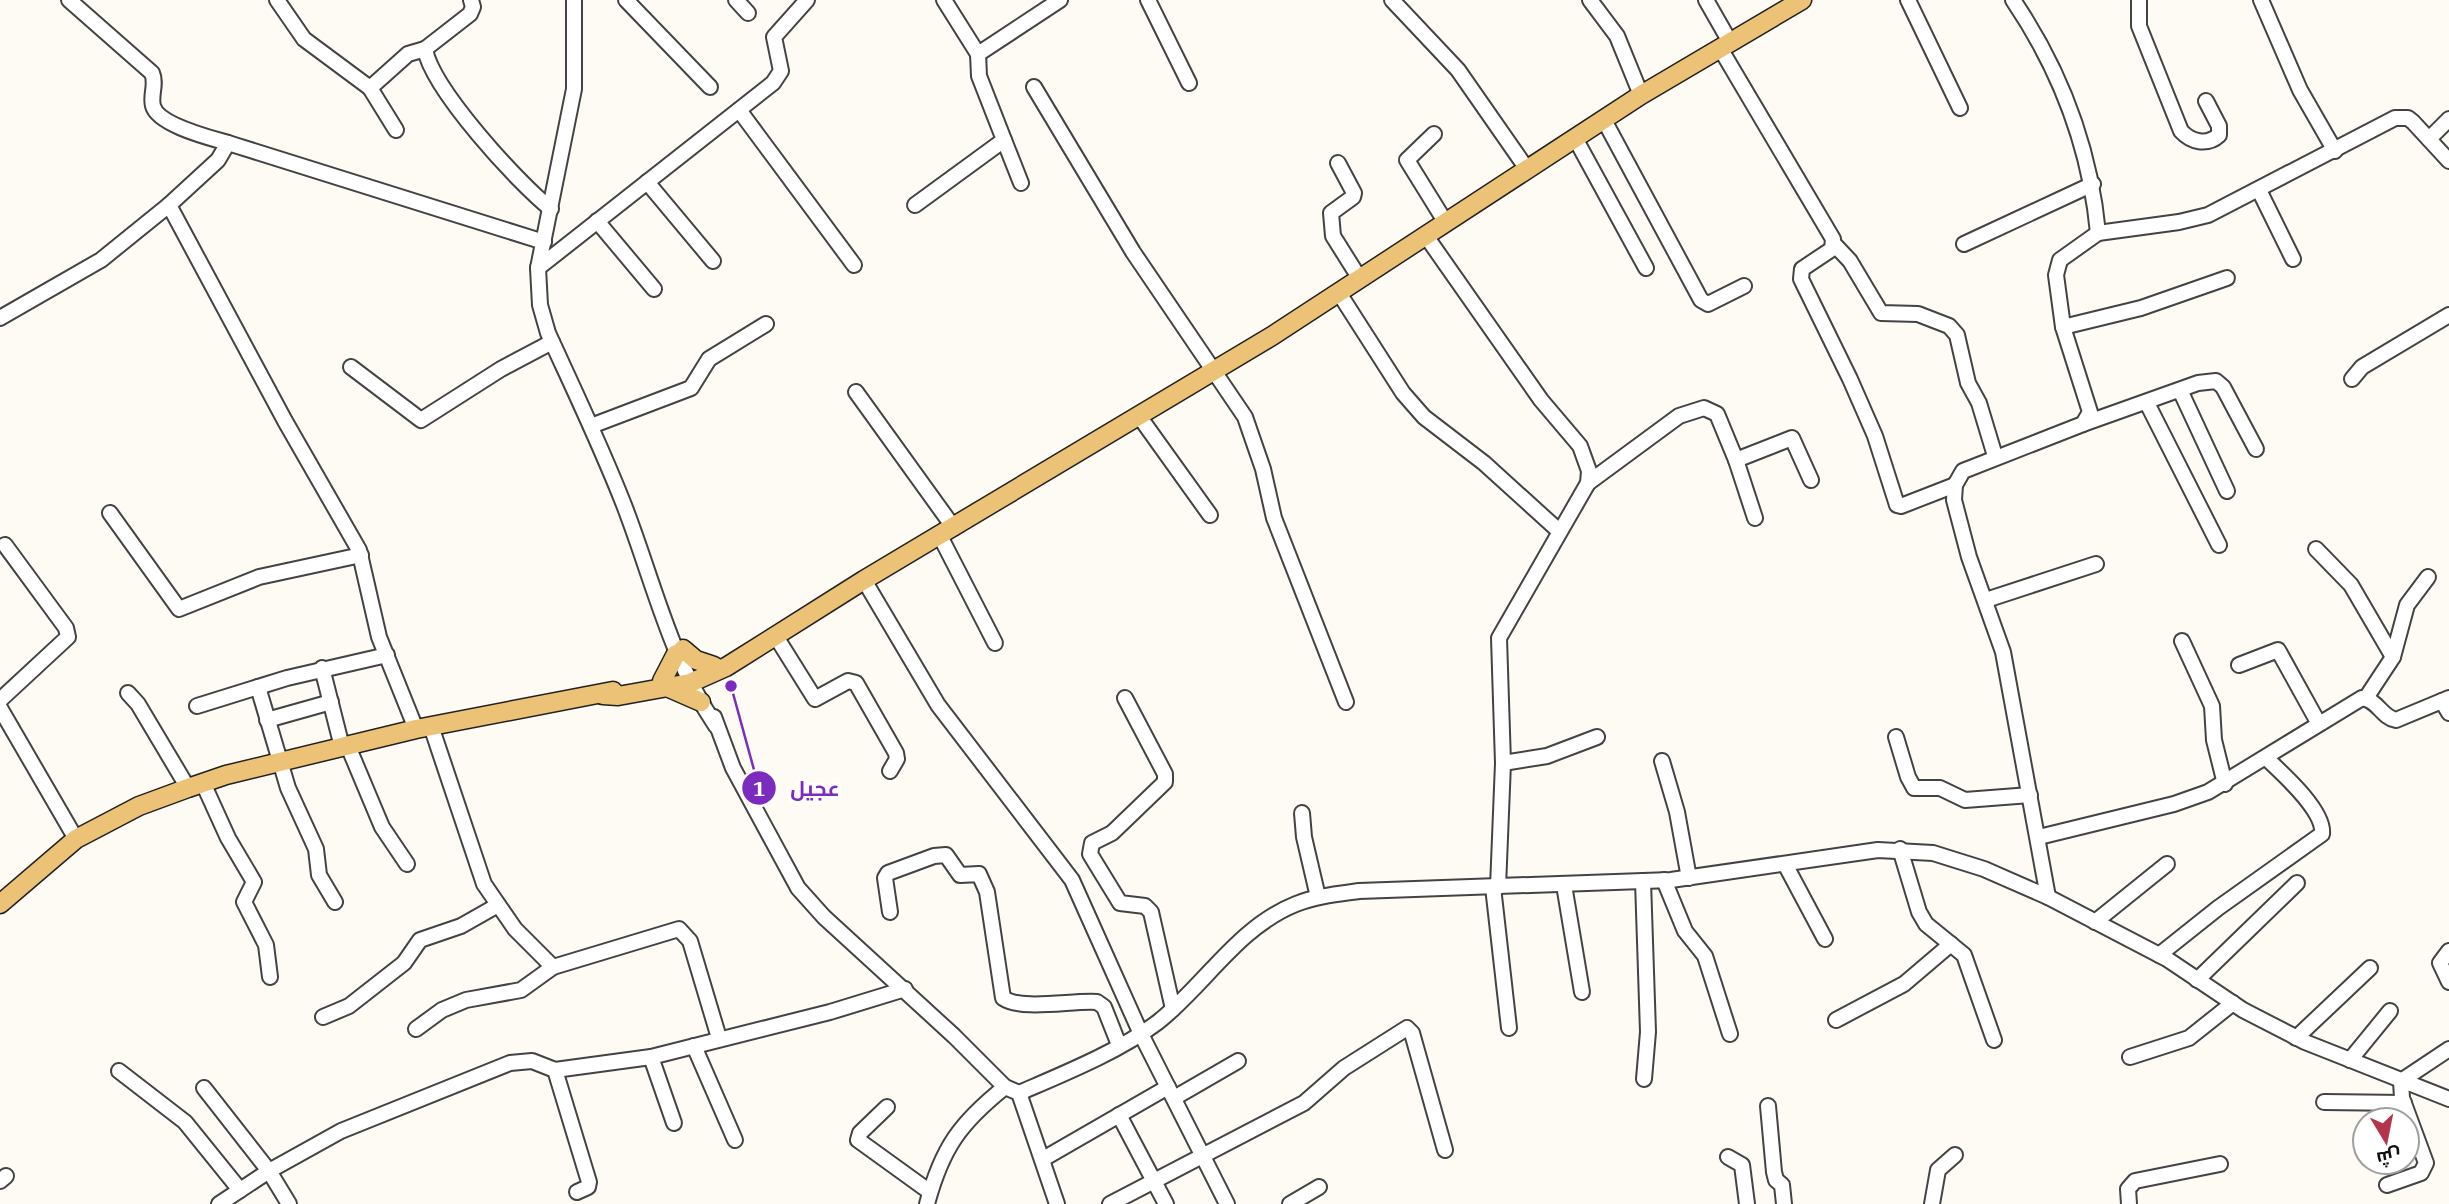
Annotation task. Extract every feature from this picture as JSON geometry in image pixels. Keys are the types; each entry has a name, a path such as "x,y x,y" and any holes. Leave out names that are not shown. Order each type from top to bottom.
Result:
{"main road":[{"path":"1,900 76,839 139,806 196,785 424,728 603,695 618,696 666,684 701,681 1339,293 1641,95 1725,45 1778,6 1802,0"},
{"path":"666,684 680,651 696,660 701,681"},
{"path":"666,684 701,681"}],"street":[{"path":"68,0 152,73 155,80 152,105 158,114 188,131 544,242"},
{"path":"277,0 304,39 370,88 397,130"},
{"path":"370,88 408,54 425,50 470,14 473,7 471,0"},
{"path":"574,0 574,89 538,268 540,305 552,342 625,507 663,619 680,651 701,681 716,726 752,807 798,888 839,931 905,989 1005,1087 1019,1093 1057,1204"},
{"path":"626,0 710,87"},
{"path":"736,0 748,13"},
{"path":"538,268 779,76 781,71 773,45 774,37 807,0"},
{"path":"944,0 978,54 979,76 1021,183"},
{"path":"978,54 1060,0"},
{"path":"1148,0 1189,83"},
{"path":"1392,0 1464,78 1527,169"},
{"path":"1590,0 1616,36 1641,95"},
{"path":"1706,0 1725,45 1831,233 1834,244 1850,261 1881,313 1918,314 1949,326 1957,335 1968,383 1979,403 1995,456"},
{"path":"1908,0 1960,108"},
{"path":"2013,0 2036,36 2085,149 2093,184 2098,233"},
{"path":"2139,0 2142,33 2181,131 2194,141 2215,139 2220,131 2206,101"},
{"path":"2261,0 2300,90 2335,151"},
{"path":"425,50 437,78 477,131 534,195 551,209"},
{"path":"1034,87 1133,252 1216,370 1249,426 1274,518 1346,702"},
{"path":"739,110 854,265"},
{"path":"2083,424 2090,412 2090,405 2072,361 2063,327 2056,270 2060,260 2098,233 2196,219 2402,117 2413,122 2449,161"},
{"path":"2429,139 2449,119"},
{"path":"1604,120 1701,300 1708,304 1744,286"},
{"path":"1434,134 1407,160 1446,222"},
{"path":"1576,138 1646,268"},
{"path":"915,205 1004,140"},
{"path":"0,318 101,260 169,205 218,160 228,143"},
{"path":"1338,163 1354,193 1353,197 1331,213 1332,232 1360,279"},
{"path":"647,182 713,261"},
{"path":"1964,244 2093,184"},
{"path":"2259,190 2293,259"},
{"path":"169,205 361,555 371,610 387,655 424,728 484,884 515,929 553,967"},
{"path":"597,221 654,289"},
{"path":"1426,236 1541,400 1580,446 1589,471 1588,483"},
{"path":"1834,244 1832,249 1802,269 1801,279 1866,414 1897,505 1901,506 1955,485"},
{"path":"2063,327 2141,308 2227,278"},
{"path":"1339,293 1403,393 1424,417 1484,463 1559,531"},
{"path":"2353,379 2362,367 2449,315"},
{"path":"591,426 683,392 696,383 709,359 766,324"},
{"path":"351,367 421,420 501,369 552,342"},
{"path":"2048,897 2003,652 1969,557 1954,500 1955,485 1963,471 1995,456 2208,381 2219,383 2256,449"},
{"path":"2180,390 2227,491"},
{"path":"856,392 947,532 995,643"},
{"path":"2147,403 2218,545"},
{"path":"1509,1028 1496,887 1503,763 1499,638 1588,483 1679,416 1704,408 1717,414 1755,518"},
{"path":"1139,416 1210,515"},
{"path":"1736,460 1792,438 1811,480"},
{"path":"110,513 179,608 259,577 361,555"},
{"path":"0,700 68,637 66,628 5,545"},
{"path":"2316,549 2351,584 2393,657"},
{"path":"1986,600 2096,564"},
{"path":"2039,837 2174,804 2225,784 2319,724 2366,698 2393,657 2407,605 2428,577"},
{"path":"864,580 949,720 1072,880 1140,1034 1227,1204"},
{"path":"775,635 815,699 854,680 896,753 897,759 890,771"},
{"path":"2182,641 2212,706 2216,751 2225,784"},
{"path":"2239,665 2272,651 2280,652 2319,724"},
{"path":"197,706 323,668 387,655"},
{"path":"323,668 345,747 382,827 407,864"},
{"path":"258,687 292,796 316,849 319,875 335,902"},
{"path":"128,693 196,785 254,883 244,902 267,945 270,977"},
{"path":"1125,698 1165,774 1165,782 1112,833 1092,844 1090,854 1120,903 1145,906 1151,912 1173,1009"},
{"path":"2366,698 2375,702 2386,716 2396,720 2446,704"},
{"path":"267,720 331,702"},
{"path":"0,708 76,839"},
{"path":"1503,763 1547,755 1597,737"},
{"path":"1896,737 1914,788 1940,788 1965,800 2030,795"},
{"path":"2159,955 2229,900 2322,834 2322,825 2311,807 2266,758"},
{"path":"1662,761 1677,812 1689,878"},
{"path":"1302,813 1304,837 1318,897"},
{"path":"1900,849 1919,912 1926,924 1965,955 1994,1040"},
{"path":"1019,1093 1140,1034 1173,1009 1259,926 1279,912 1318,897 1359,891 1689,878 1900,849 1956,859 2048,897 2159,955 2233,1003 2296,1038 2449,1099"},
{"path":"890,912 886,878 888,873 934,856 946,855 960,875 979,874 987,892 1003,998 1010,1003 1023,1004 1097,1002 1104,1007 1119,1045"},
{"path":"1785,864 1825,939"},
{"path":"2095,922 2168,864"},
{"path":"1664,880 1685,931 1705,956 1730,1034"},
{"path":"1643,881 1648,1019 1644,1079"},
{"path":"2197,980 2297,883"},
{"path":"1564,885 1582,992"},
{"path":"323,1017 349,1006 404,963 420,940 461,926 498,905"},
{"path":"416,1029 466,1000 521,990 553,967 679,929 690,941 708,1010 719,1038"},
{"path":"1836,1020 1897,988 1951,944"},
{"path":"2449,951 2440,963 2449,982"},
{"path":"2296,1038 2370,968"},
{"path":"219,1204 269,1171 341,1131 510,1063 532,1061 555,1070 651,1057 831,1012 905,989"},
{"path":"2130,1057 2189,1038 2204,1030 2233,1003"},
{"path":"2350,1060 2390,1011"},
{"path":"1120,1202 1304,1103 1344,1069 1407,1028 1412,1033 1444,1150"},
{"path":"694,1045 735,1140"},
{"path":"2401,1081 2449,1049"},
{"path":"651,1057 674,1123"},
{"path":"1043,1159 1119,1115 1238,1061"},
{"path":"555,1070 589,1182 588,1187 578,1192"},
{"path":"119,1072 185,1122 240,1190"},
{"path":"2387,1185 2412,1179 2425,1169 2418,1137 2403,1103 2401,1081"},
{"path":"887,1107 860,1133 858,1140 928,1198 958,1129 1005,1087"},
{"path":"204,1088 269,1171 289,1204"},
{"path":"2324,1102 2403,1103"},
{"path":"1768,1105 1774,1172 1776,1180 1782,1185 1784,1204"},
{"path":"1119,1115 1166,1204"},
{"path":"1932,1204 1938,1170 1955,1155"},
{"path":"1728,1157 1742,1165 1747,1204"},
{"path":"2129,1204 2128,1189 2134,1181 2220,1164"},
{"path":"1290,1204 1319,1187"}],"place":[{"name":"عجيل","path":"731,686"}]}
